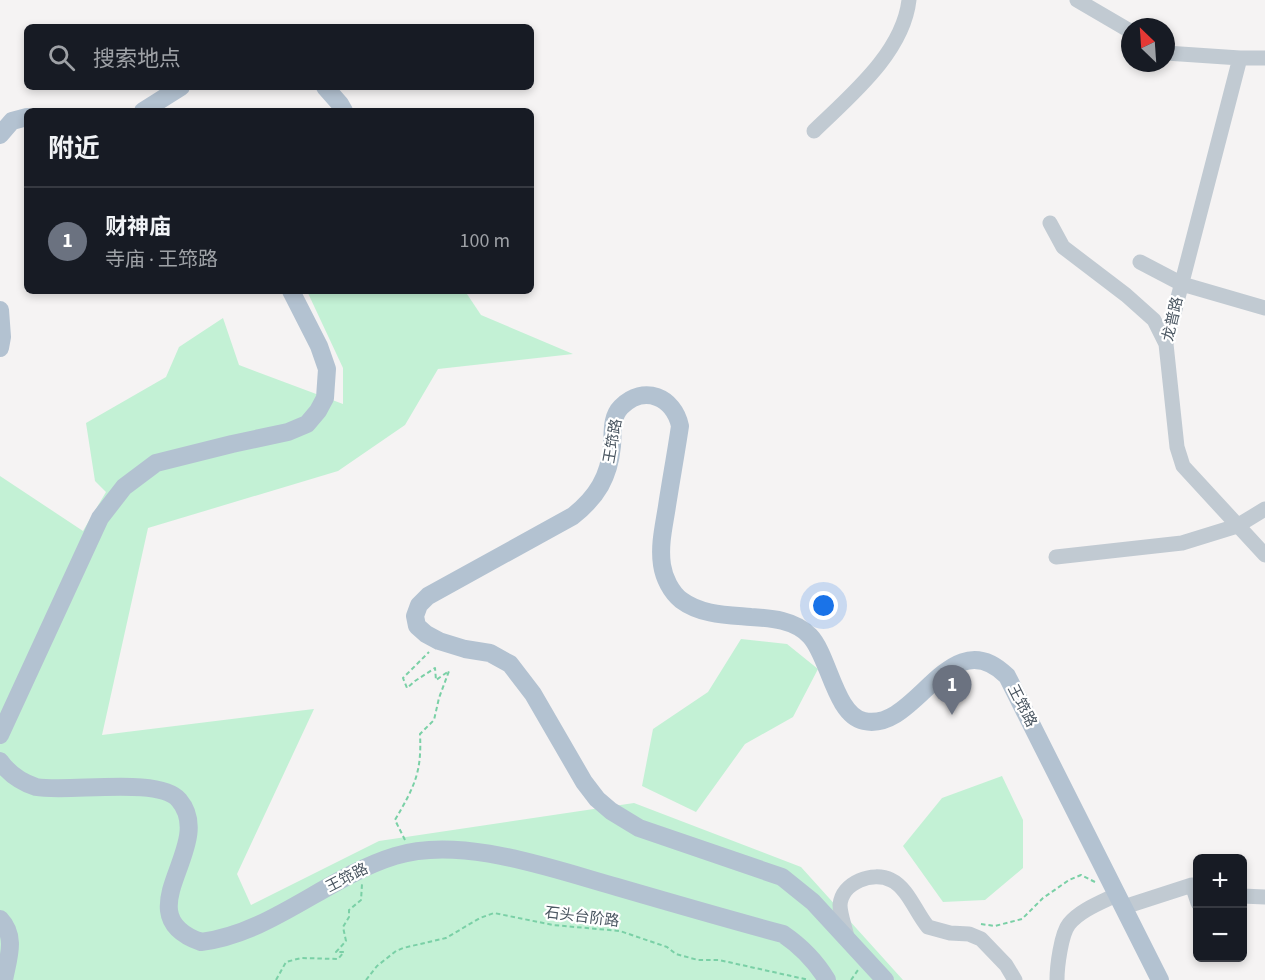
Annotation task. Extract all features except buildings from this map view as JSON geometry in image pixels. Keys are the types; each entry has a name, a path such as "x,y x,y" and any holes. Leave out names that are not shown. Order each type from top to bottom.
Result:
{"main road":[{"path":"148,108 177,90"},
{"path":"328,90 342,108"},
{"path":"0,135 12,121 24,118"},
{"path":"0,735 100,518 124,487 156,463 288,432 307,424 318,411 325,398 327,369 292,294"},
{"path":"0,310 0,348"},
{"name":"王筇路","path":"885,980 813,902 782,877 639,828 611,811 597,799 584,782 533,694 510,664 490,653 465,649 439,641 417,626 415,616 419,605 428,596 573,516 590,503 608,472 614,420 620,407 632,399 645,395 658,396 670,404 678,415 680,426 661,546 662,567 669,585 681,600 699,610 773,618 795,625 810,635 840,698 850,713 863,721 876,721 894,715 948,670 965,660 981,659 996,665 1007,676 1160,980"},
{"name":"王筇路","path":"0,761 21,781 36,787 148,787 171,793 177,798 189,818 189,826 187,842 169,896 168,912 180,932 201,942 243,932 363,869 396,855 424,850 455,849 512,860 783,934 801,946 816,962 827,980"},
{"path":"0,919 6,926 11,939 4,980"}],"street":[{"path":"814,131 871,75 896,38 907,13 909,0"},
{"path":"1077,0 1121,26"},
{"path":"1175,54 1265,58"},
{"name":"龙普路","path":"1240,58 1166,344 1177,447 1183,466 1265,555"},
{"path":"1050,223 1063,247 1126,295 1154,320 1166,344"},
{"path":"1140,262 1182,284 1265,308"},
{"path":"1056,557 1182,543 1237,526 1265,508"},
{"path":"847,937 840,904 846,890 859,880 873,876 891,880 903,890 928,927 950,933 969,934 981,939 1006,965 1015,980"},
{"path":"1057,980 1057,967 1068,926 1079,915 1118,900 1192,885 1193,889"},
{"path":"1247,896 1265,897"}],"path":[{"path":"397,844 406,842 395,820 412,790 421,760 420,734 434,720 449,671 436,680 435,668 407,688 403,678 439,641"},
{"path":"276,980 286,962 301,958 338,958 344,952 336,952 346,941 343,927 349,917 349,910 362,900 363,869"},
{"path":"974,924 995,926 1022,919 1043,898 1082,874 1105,888 1118,900"},
{"name":"石头台阶路","path":"366,980 377,966 396,951 446,938 480,918 494,913 553,925 620,931 667,947 676,954 698,960 719,960 809,980"}],"green space":[{"path":"308,294 467,294 481,315 573,354 438,369 405,425 338,471 148,528 102,735 314,709 237,874 251,905 379,841 634,803 801,867 903,980 0,980 0,476 83,531 106,492 95,481 86,423 166,377 179,347 223,318 239,365 343,404 343,368"},
{"path":"741,639 787,644 818,669 793,717 745,744 696,812 642,786 653,729 708,692"},
{"path":"1002,776 1023,820 1023,868 985,900 943,902 903,846 942,798"}],"place":[{"name":"财神庙","path":"952,715"}]}
